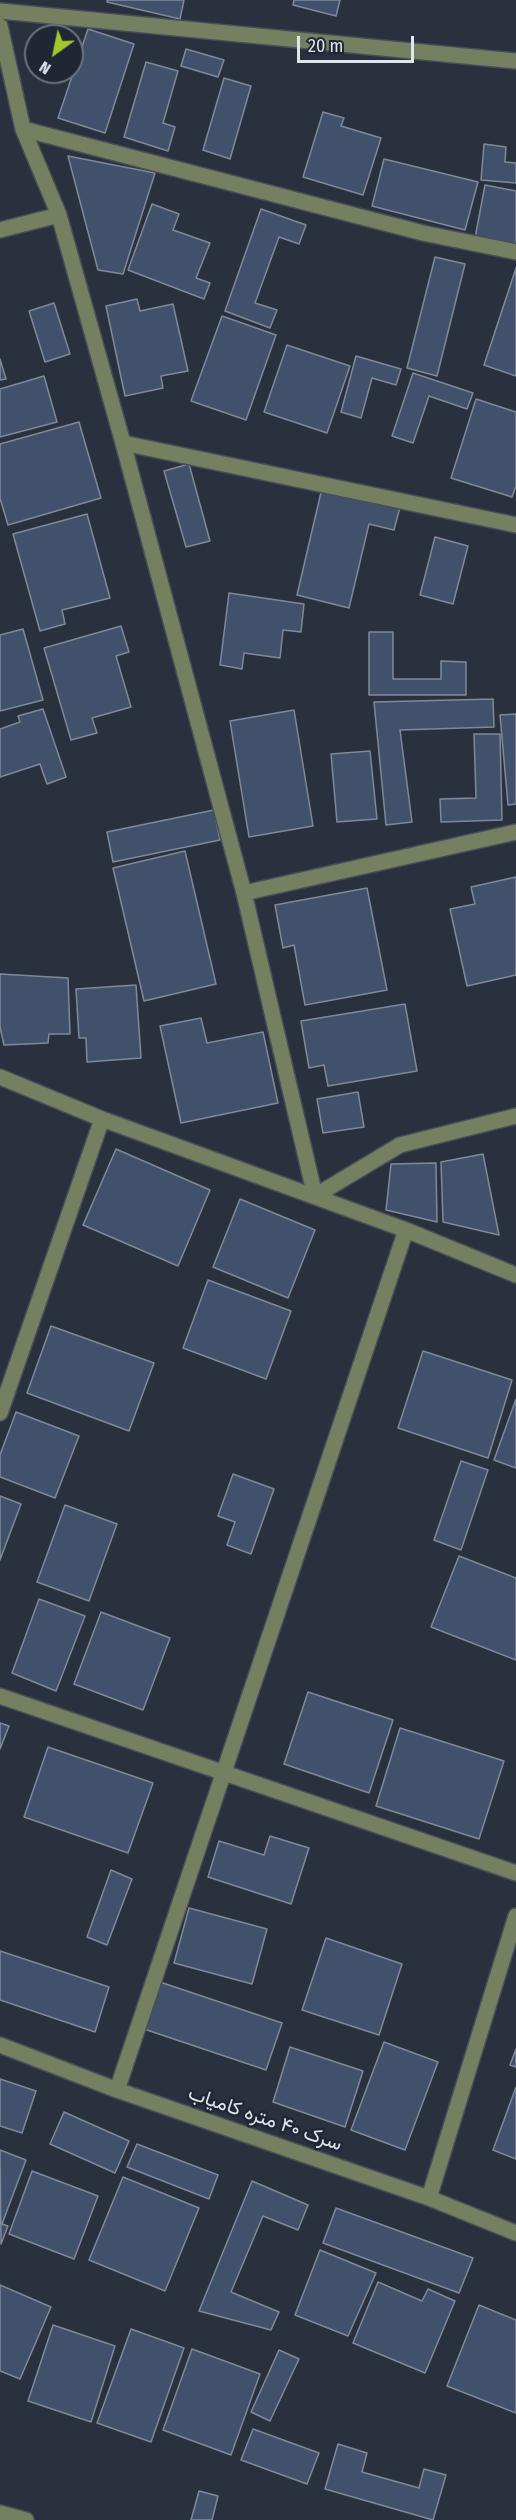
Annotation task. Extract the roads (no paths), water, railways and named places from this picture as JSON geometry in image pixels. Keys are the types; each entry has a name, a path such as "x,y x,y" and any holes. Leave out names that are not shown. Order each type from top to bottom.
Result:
{"street":[{"path":"0,11 516,61"},
{"path":"0,27 23,129 59,215 123,443 244,893 315,1196"},
{"path":"23,129 423,233 516,252"},
{"path":"0,230 59,215"},
{"path":"123,443 516,525"},
{"path":"244,893 516,832"},
{"path":"0,1077 102,1119 406,1230 516,1275"},
{"path":"315,1196 400,1145 516,1116"},
{"path":"0,1413 102,1119"},
{"path":"117,2090 406,1230"},
{"path":"0,1696 516,1872"},
{"path":"429,2198 516,1916"},
{"name":"سرک ۴۰ متره کامیاب","path":"0,2045 117,2090 429,2198 516,2233"},
{"path":"0,2513 26,2520"}]}
